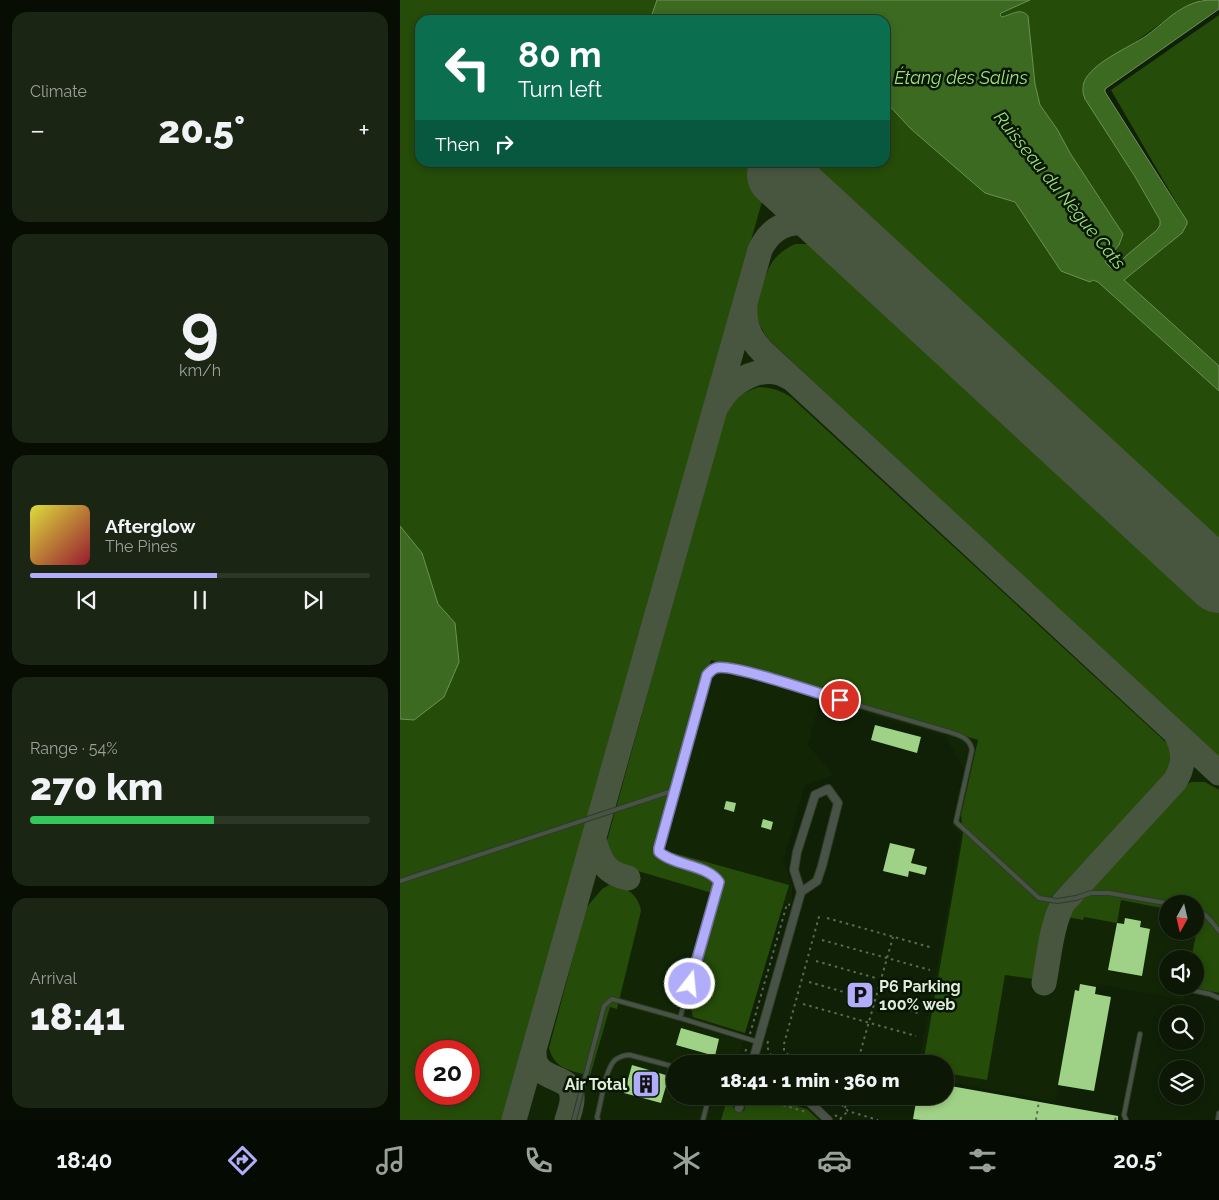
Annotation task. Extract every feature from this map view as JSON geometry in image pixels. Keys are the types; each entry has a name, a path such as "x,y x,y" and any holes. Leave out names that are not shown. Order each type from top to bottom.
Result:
{"street":[{"path":"755,1055 801,892 794,870 797,852 815,795 828,789 838,803 822,866 816,881 801,892"},
{"path":"812,1105 828,1120"}],"lane":[{"path":"680,1018 719,882 716,876 707,872 667,859 659,852 659,848 707,675 716,668 734,669 946,730 966,739 971,744 972,750 956,822 1039,898 1057,901 1091,893 1110,893 1159,902"},
{"path":"400,881 675,790"},
{"path":"1204,914 1219,931"},
{"path":"1204,993 1219,998"},
{"path":"574,1120 604,1006 612,998 758,1042"},
{"path":"1126,1120 1124,1115 1140,1034"},
{"path":"598,1120 597,1117 609,1070 615,1060 630,1055 666,1065"},
{"path":"703,1120 707,1105"},
{"path":"1218,1120 1219,1113"}],"path":[{"path":"788,1055 784,1051 784,1044 820,913"},
{"path":"827,918 933,948"},
{"path":"860,1055 893,936"},
{"path":"822,940 930,970"},
{"path":"816,961 924,992"},
{"path":"809,982 921,1014"},
{"path":"803,1004 916,1036"},
{"path":"1036,1120 1039,1101"},
{"path":"784,1105 805,1111 812,1117"},
{"path":"842,1105 846,1109 878,1120"},
{"path":"840,1119 847,1105"}],"shaded area":[{"path":"400,0 657,0 652,15 415,15 415,167 787,167 765,191 502,1120 400,1120 400,719 414,720 455,623 438,604 422,553 400,526"},
{"path":"1030,0 1202,0 1182,8 1086,78 1082,88 1160,220 1160,226 1157,230 1127,255 1113,270 1104,262 1119,245 1123,234 1040,105 1035,84 1028,16 1014,13 1002,17 1000,15"},
{"path":"1219,15 1219,366 1124,280 1169,244 1187,221 1111,90"},
{"path":"890,106 911,129 985,193 1015,202 1061,271 1098,282 1219,391 1219,551 802,167 890,167"},
{"path":"890,166 1219,431 1219,991 1204,988 1204,950 1159,950 1159,995 1185,995 1184,1000 1097,984 1095,994 1111,997 1094,1091 1058,1085 1055,1102 954,1083 954,1055 921,1055 961,835 952,825 964,769 945,736 820,700 808,745 833,775 805,785 783,861 792,885 792,904 782,904 740,1055 666,1055 666,1105 725,1105 721,1120 400,1120 415,1079 415,1105 480,1105 480,1040 429,1040 574,641 593,167"},
{"path":"795,244 811,244 829,250 1219,610 1219,759 768,339 757,318 758,301 768,269 781,253"},
{"path":"759,387 768,388 784,393 792,398 1170,746 1172,765 1167,775 1051,897 1044,918 1033,979 1005,975 987,1080 954,1074 954,1055 925,1055 962,841 961,815 978,740 711,660 663,850 789,885 745,1033 693,1017 690,1005 719,895 621,866 608,851 606,844 726,410 748,391"},
{"path":"1191,782 1205,782 1219,790 1219,993 1204,990 1204,950 1193,950 1195,940 1204,940 1204,895 1159,895 1159,907 1121,900 1117,923 1084,917 1083,920 1067,917 1098,879 1178,790"},
{"path":"609,885 615,885 630,892 640,905 641,911 617,1009 610,1007 590,1076 559,1065 549,1048 586,908 602,889"},
{"path":"725,1105 734,1105 733,1108 744,1111 746,1105 793,1105 807,1109 819,1120 721,1120"}],"water":[{"name":"Étang des Salins","path":"657,0 1030,0 1000,15 1002,17 1022,12 1028,16 1035,84 1040,105 1123,234 1119,245 1105,262 1113,270 1127,255 1157,230 1160,220 1134,175 1085,99 1083,88 1086,78 1098,66 1146,36 1183,8 1200,1 1219,0 1219,9 1105,89 1105,92 1187,221 1182,233 1124,280 1219,366 1219,391 1098,282 1093,280 1090,282 1061,271 1015,202 985,193 911,129 890,106 890,15 652,15"},
{"path":"400,526 422,553 438,604 455,623 459,662 444,697 414,720 400,719"}],"building":[{"path":"875,725 921,737 917,753 871,740"},
{"path":"726,801 736,803 734,812 724,809"},
{"path":"763,819 773,822 771,830 761,827"},
{"path":"890,843 915,849 911,863 927,867 925,875 909,871 908,877 883,871"},
{"path":"1125,918 1141,921 1140,927 1150,929 1142,976 1108,970 1117,923 1124,924"},
{"path":"1080,984 1096,987 1095,994 1111,997 1094,1091 1058,1085 1075,990 1079,991"},
{"path":"681,1028 719,1039 715,1055 676,1045"},
{"name":"Air Total","path":"632,1065 666,1075 666,1086 661,1103 624,1093"},
{"path":"954,1087 1118,1116 1118,1120 913,1119 915,1105 954,1105"}],"taxiway":[{"path":"514,1120 760,250 768,237 778,229 789,224 813,224 837,233 849,240"},
{"path":"745,308 749,331 754,342 762,351 1219,773"},
{"path":"718,404 731,387 760,372 780,373 790,378"},
{"path":"1044,983 1053,932 1063,903 1175,781 1181,769 1183,758 1176,734"},
{"path":"594,840 601,860 605,865 614,873 628,878"},
{"path":"534,1051 535,1061 539,1068 566,1084 570,1089 572,1102 567,1120"}],"runway":[{"path":"779,175 1219,581"}],"place":[{"name":"P6 Parking 100% web","path":"860,995"},
{"name":"Air Total","path":"646,1084"}],"route":[{"path":"690,984 719,882 716,876 707,872 667,859 659,852 659,848 707,675 716,668 734,669 840,700"}],"water label":[{"name":"Ruisseau du Nègue Cats","path":"1060,190"}]}
